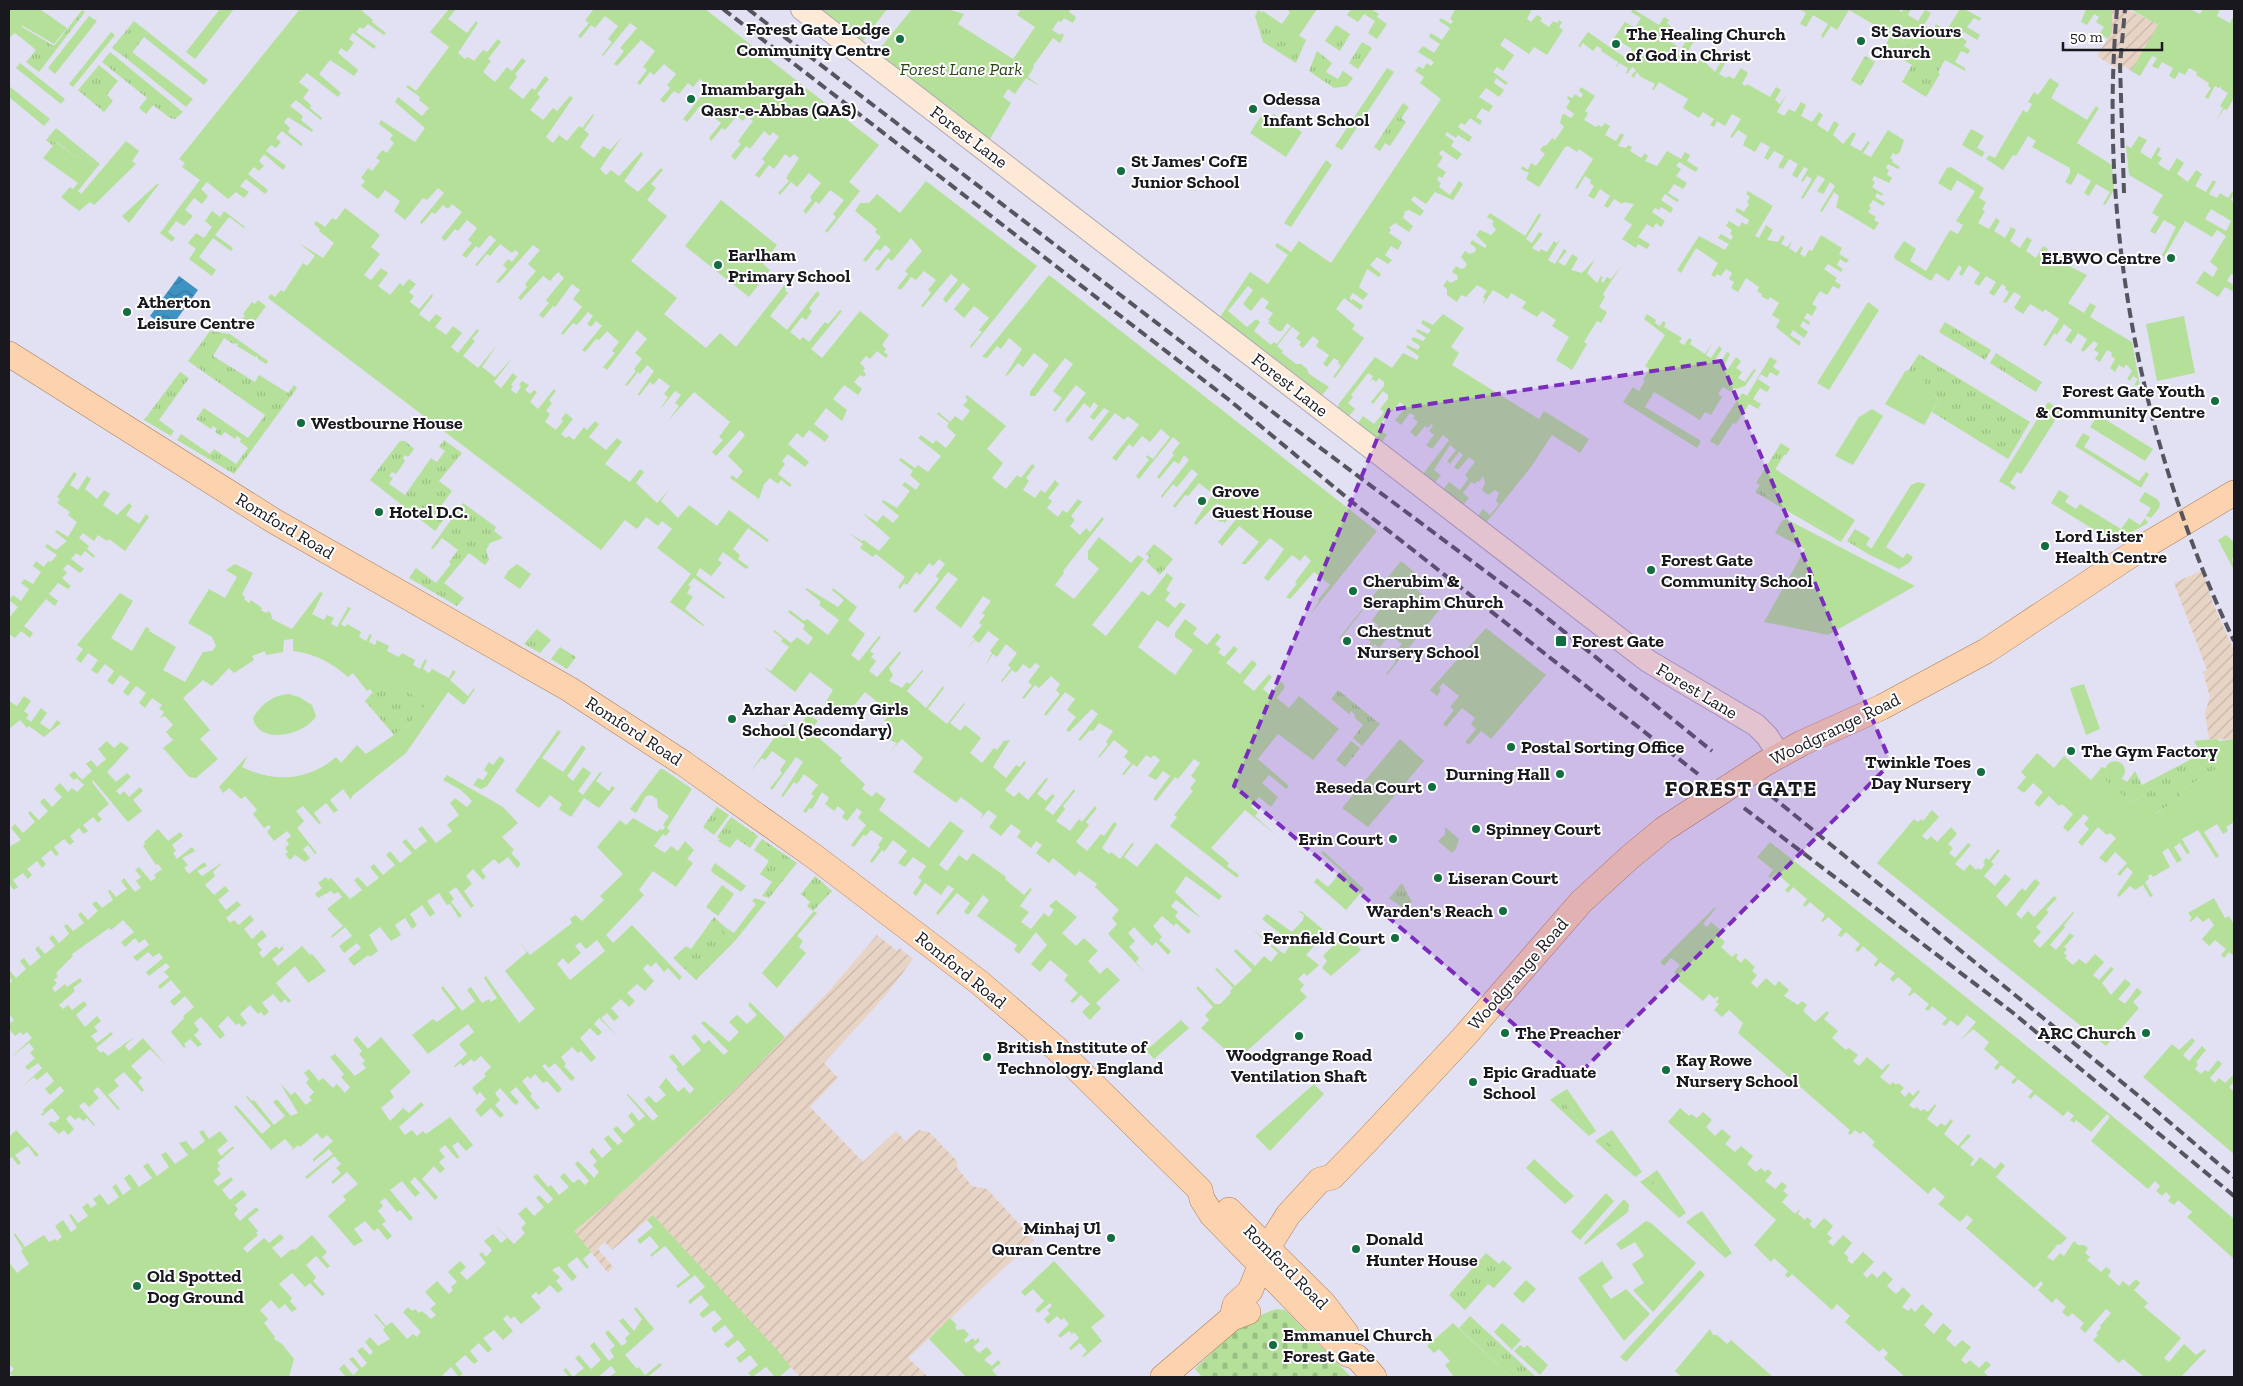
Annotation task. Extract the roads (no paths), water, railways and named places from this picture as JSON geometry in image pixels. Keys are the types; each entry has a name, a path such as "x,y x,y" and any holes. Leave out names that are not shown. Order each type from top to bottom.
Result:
{"main road":[{"name":"Romford Road","path":"9,354 274,521 569,689 683,762 816,857 980,983 1071,1063 1200,1190 1209,1190 1271,1263 1324,1304 1356,1346 1357,1357 1374,1377"},
{"name":"Woodgrange Road","path":"1163,1377 1232,1318 1246,1314 1268,1292 1271,1263 1288,1215 1320,1180 1332,1177 1463,1038 1594,890 1664,829 1779,755 1882,707 1986,651 2188,519 2234,493"}],"street":[{"name":"Forest Lane","path":"802,9 1648,661 1756,726 1767,736 1779,755"}],"water":[{"path":"179,276 198,290 169,330 150,316"}],"railway":[{"path":"723,9 1228,399 1357,506 1698,774"},
{"path":"748,9 1287,423 1536,609 1712,751"},
{"path":"2117,9 2113,90 2114,171 2121,252 2134,333 2151,412 2174,490 2201,567 2234,641"},
{"path":"2124,193 2120,65 2125,9"},
{"path":"1770,795 2140,1097 2234,1177"},
{"path":"1744,808 2012,1012 2234,1196"}],"place":[{"name":"Forest Gate Lodge Community Centre","path":"900,39"},
{"name":"St Saviours Church","path":"1861,41"},
{"name":"The Healing Church of God in Christ","path":"1616,44"},
{"name":"Imambargah Qasr-e-Abbas (QAS)","path":"691,99"},
{"name":"Odessa Infant School","path":"1253,109"},
{"name":"St James' CofE Junior School","path":"1121,171"},
{"name":"ELBWO Centre","path":"2171,258"},
{"name":"Earlham Primary School","path":"718,265"},
{"name":"Atherton Leisure Centre","path":"127,312"},
{"name":"Forest Gate Youth & Community Centre","path":"2215,401"},
{"name":"Westbourne House","path":"301,423"},
{"name":"Grove Guest House","path":"1202,501"},
{"name":"Hotel D.C.","path":"379,512"},
{"name":"Lord Lister Health Centre","path":"2045,546"},
{"name":"Forest Gate Community School","path":"1651,570"},
{"name":"Cherubim & Seraphim Church","path":"1353,591"},
{"name":"Chestnut Nursery School","path":"1347,641"},
{"name":"Forest Gate","path":"1561,641"},
{"name":"Azhar Academy Girls School (Secondary)","path":"732,719"},
{"name":"Postal Sorting Office","path":"1511,747"},
{"name":"The Gym Factory","path":"2071,751"},
{"name":"Twinkle Toes Day Nursery","path":"1981,772"},
{"name":"Durning Hall","path":"1560,774"},
{"name":"Reseda Court","path":"1432,787"},
{"name":"Spinney Court","path":"1476,829"},
{"name":"Erin Court","path":"1393,839"},
{"name":"Liseran Court","path":"1438,878"},
{"name":"Warden's Reach","path":"1503,911"},
{"name":"Fernfield Court","path":"1395,938"},
{"name":"The Preacher","path":"1505,1033"},
{"name":"ARC Church","path":"2146,1033"},
{"name":"Woodgrange Road Ventilation Shaft","path":"1299,1036"},
{"name":"British Institute of Technology, England","path":"987,1057"},
{"name":"Kay Rowe Nursery School","path":"1666,1070"},
{"name":"Epic Graduate School","path":"1473,1082"},
{"name":"Minhaj Ul Quran Centre","path":"1111,1238"},
{"name":"Donald Hunter House","path":"1356,1249"},
{"name":"Old Spotted Dog Ground","path":"137,1286"},
{"name":"Emmanuel Church Forest Gate","path":"1273,1345"}],"district":[{"name":"FOREST GATE","path":"1741,788"}],"park label":[{"name":"Forest Lane Park","path":"961,69"}]}
